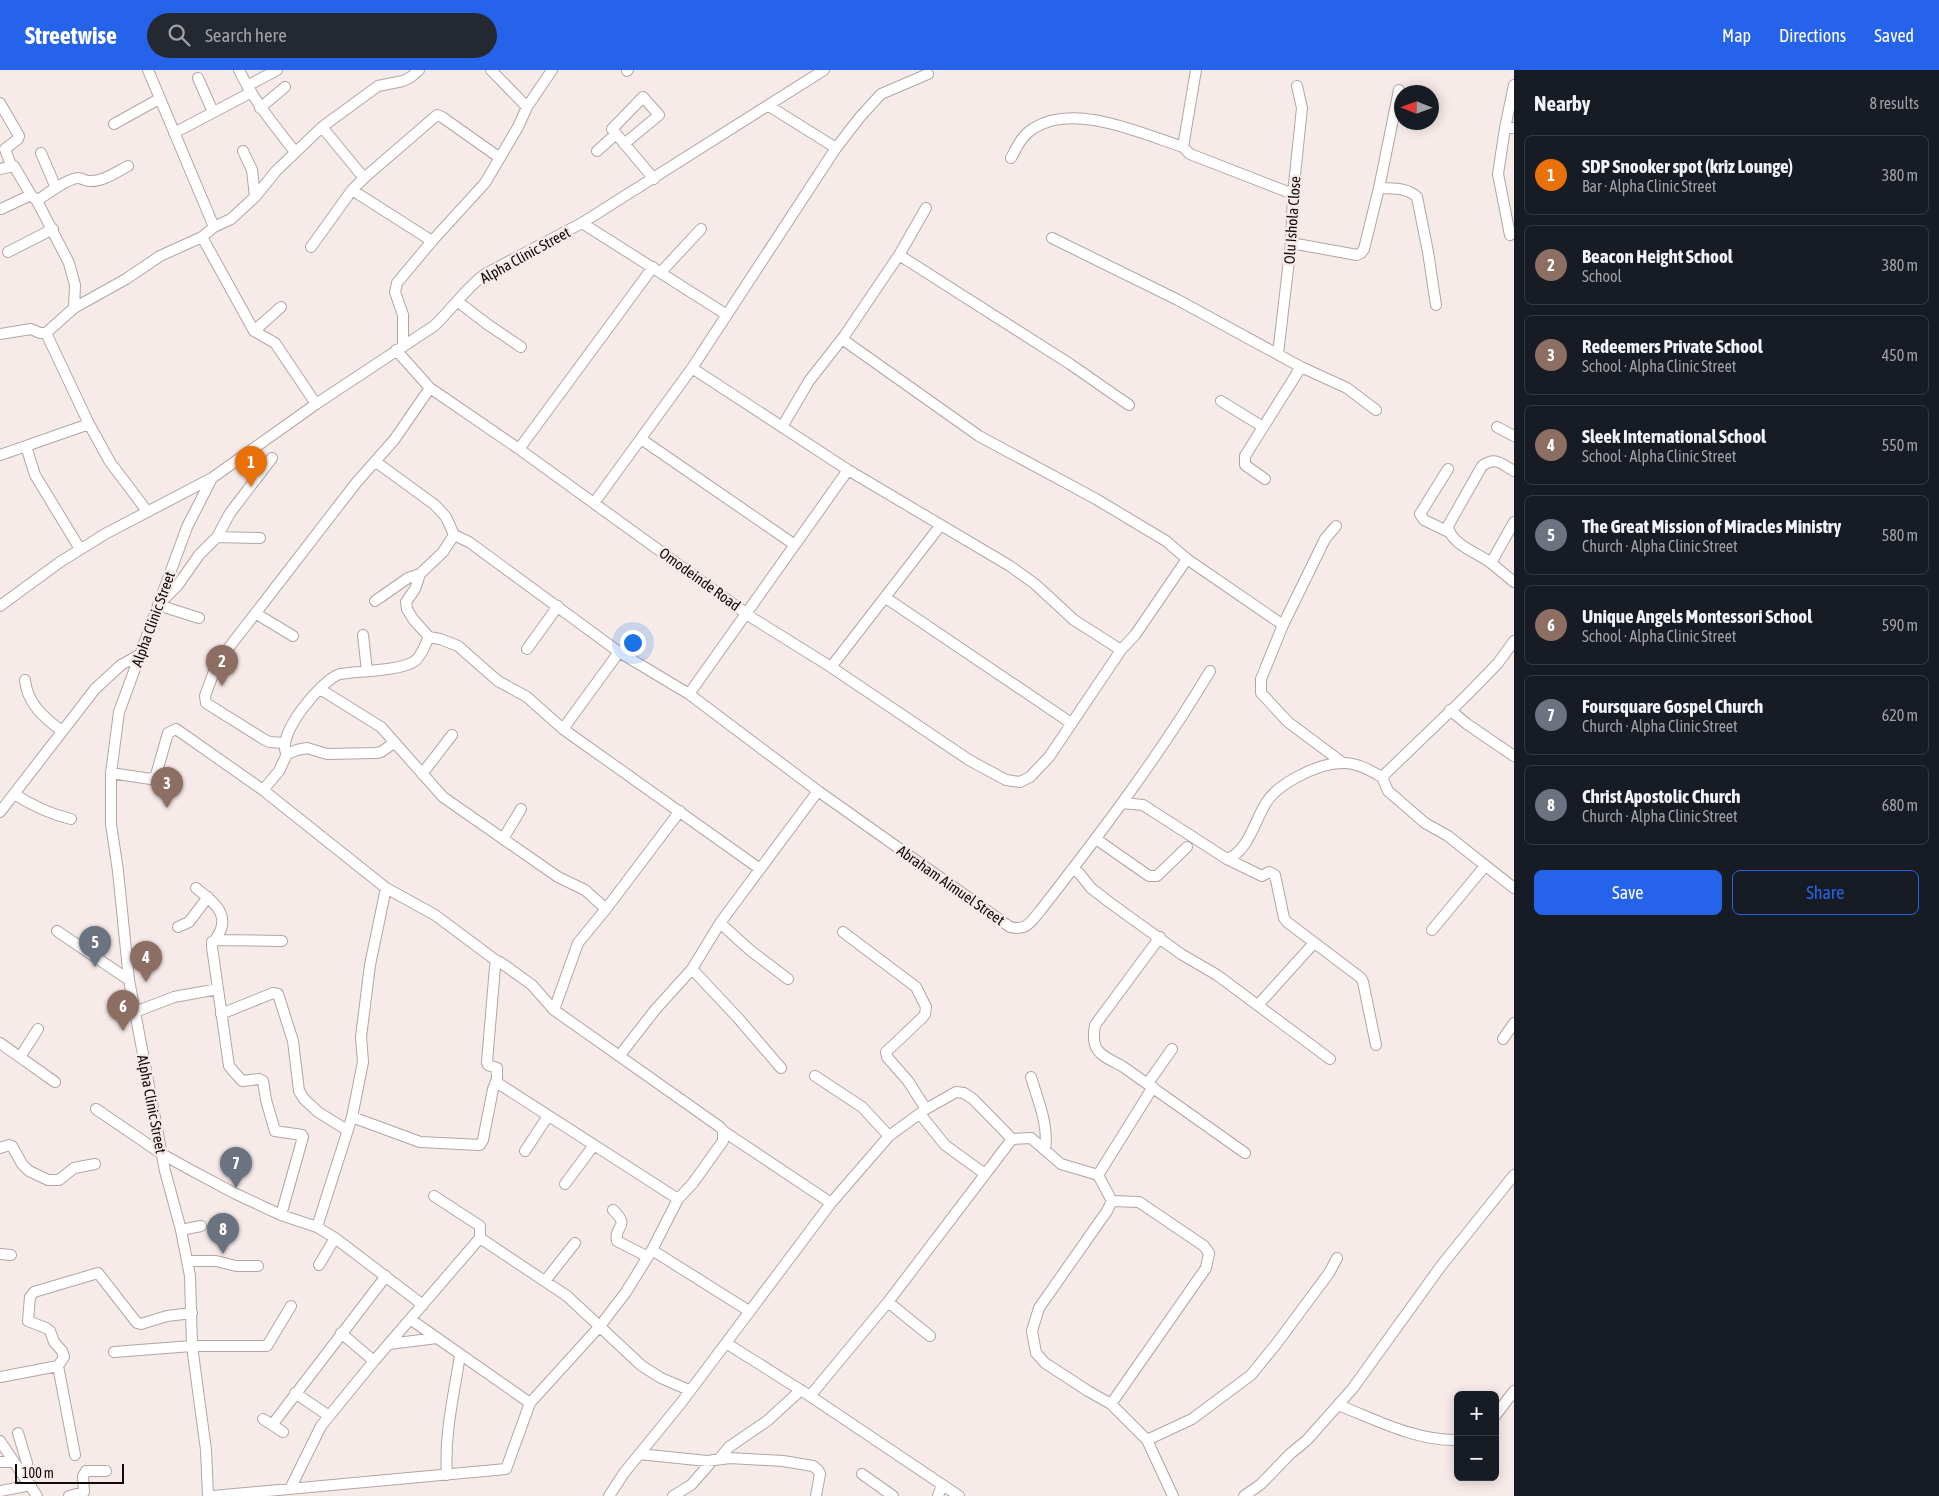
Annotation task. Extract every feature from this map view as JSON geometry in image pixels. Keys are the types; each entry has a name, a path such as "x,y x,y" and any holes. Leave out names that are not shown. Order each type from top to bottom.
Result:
{"street":[{"path":"148,70 214,227"},
{"path":"239,70 260,108 295,152"},
{"path":"174,133 213,112 277,70"},
{"path":"0,334 31,329 40,333 46,333 74,308 126,279 160,256 202,237 214,227 238,213 255,197 276,171 322,127 378,86 403,81 419,70"},
{"path":"491,70 527,107"},
{"path":"400,348 402,315 396,296 398,283 432,241 485,182 527,107 552,70"},
{"name":"Alpha Clinic Street","path":"208,1496 206,1450 192,1346 192,1313 188,1261 164,1171 134,1012 111,824 111,774 119,712 181,543 212,478 316,404 434,326 471,284 485,274 582,224 824,70"},
{"path":"1183,147 1196,70"},
{"path":"594,503 692,368 836,148 860,117 881,94 928,74"},
{"path":"198,78 213,112"},
{"path":"1510,235 1498,174 1509,128 1514,84"},
{"name":"Olu Ishola Close","path":"1278,354 1291,243 1293,194 1302,108 1297,86"},
{"path":"260,108 285,87"},
{"path":"624,144 659,115 643,98 612,129 624,144 654,178"},
{"path":"114,124 159,99"},
{"path":"0,103 20,136 5,149 11,165 15,168 34,198 62,247 74,279 74,308"},
{"path":"769,106 836,148"},
{"path":"1291,243 1356,255 1361,254 1364,249 1379,188 1394,114"},
{"path":"311,247 352,190 437,115 500,158"},
{"path":"1010,158 1022,138 1034,127 1054,120 1081,118 1103,121 1183,147 1190,154 1293,194"},
{"path":"322,127 364,178"},
{"path":"597,151 616,134"},
{"path":"244,150 252,170 255,197"},
{"path":"41,153 56,188"},
{"path":"0,169 11,165"},
{"path":"1,210 34,198 77,178 87,181 99,180 128,166"},
{"path":"1379,188 1406,190 1412,192 1416,197 1428,252 1436,304"},
{"path":"352,190 432,241"},
{"path":"782,427 808,381 842,339 899,255 926,208"},
{"path":"582,224 657,269 727,315"},
{"path":"8,252 53,229"},
{"path":"519,449 657,269 701,229"},
{"path":"202,237 254,331 275,343 316,404"},
{"path":"1052,238 1178,300 1301,367 1347,388 1376,410"},
{"path":"899,255 1062,359 1129,405"},
{"path":"457,301 521,347"},
{"path":"254,331 281,307"},
{"path":"46,333 89,424 110,462 147,511"},
{"path":"842,339 979,436 1096,499 1166,541 1186,559 1283,625"},
{"name":"Omodeinde Road","path":"400,348 430,388 519,449 768,629 832,666 915,725 969,760 1006,780 1020,782 1030,777 1049,757 1071,723"},
{"path":"1266,479 1245,465 1245,456 1301,367"},
{"path":"692,368 848,470 1010,566 1034,584 1074,620 1121,650"},
{"path":"284,743 265,740 206,703 205,696 220,658 356,483 394,440 430,388"},
{"path":"1221,401 1263,427"},
{"path":"0,455 89,424"},
{"path":"1497,427 1514,436"},
{"path":"641,439 795,545"},
{"path":"26,446 36,475 80,549"},
{"path":"199,618 158,605 178,585 184,574 217,538 230,513 272,458"},
{"path":"1514,471 1496,461 1490,461 1482,466 1448,526 1449,532 1455,540 1490,563 1514,582"},
{"path":"375,601 408,578 420,574 443,552 454,535 446,517 435,505 376,462"},
{"path":"1448,469 1420,514 1424,520 1449,532"},
{"path":"689,694 848,470"},
{"path":"0,606 80,549 147,511 212,478"},
{"path":"1490,563 1514,522"},
{"path":"832,666 940,526"},
{"path":"1336,526 1325,539 1283,625 1261,679 1261,693 1288,722 1343,762 1362,767 1382,777 1392,795 1425,823 1448,836 1514,888"},
{"name":"Abraham Aimuel Street","path":"454,535 469,542 619,652 689,694 818,791 1010,927 1019,929 1028,925 1096,839 1191,703 1210,671"},
{"path":"217,538 260,538"},
{"path":"181,543 184,574"},
{"path":"886,598 1071,723 1121,650 1135,635 1186,559"},
{"path":"420,574 415,590 407,598 406,605 413,619 429,637 458,646 498,681 527,697 563,729 760,869"},
{"path":"528,648 558,606"},
{"path":"255,614 292,636"},
{"path":"362,635 367,671"},
{"path":"287,754 284,750 284,743 288,732 320,689 334,676 399,667 413,662 419,656 429,637"},
{"path":"1382,777 1467,695 1498,663 1514,641"},
{"path":"563,729 619,652"},
{"path":"0,812 62,731 106,678 121,665 139,655"},
{"path":"24,680 25,688 33,704 62,731"},
{"path":"320,689 380,727 443,797 558,877 585,890 606,909"},
{"path":"1450,710 1466,724 1514,756"},
{"path":"111,774 151,779 156,775 168,733 176,729 263,790 386,888 435,915 532,985 554,1010 620,1055 723,1131 831,1203"},
{"path":"422,774 452,735"},
{"path":"263,790 279,770 287,754 302,748 327,754 376,753 381,752 394,743"},
{"path":"1227,859 1234,857 1244,843 1271,795 1312,769 1343,762"},
{"path":"620,1055 655,1010 692,969 720,923 818,791"},
{"path":"14,794 52,815 71,819"},
{"path":"1122,803 1143,805 1227,859 1262,876 1269,872 1274,875 1284,918 1287,922 1363,982 1376,1045"},
{"path":"503,839 521,809"},
{"path":"554,1010 578,943 680,811"},
{"path":"1096,839 1149,876 1157,876 1187,847"},
{"path":"1432,930 1485,866"},
{"path":"1072,869 1079,873 1091,888 1109,902 1181,954 1217,975 1330,1059"},
{"path":"196,888 208,897 221,911 223,920 221,932 212,942 212,948 229,1066 242,1081 259,1079 263,1081 266,1100 275,1131 303,1136 281,1215"},
{"path":"317,1228 352,1117 364,1062 361,1037 370,965 386,888"},
{"path":"178,927 189,922 208,897"},
{"path":"720,923 751,951 788,980"},
{"path":"57,930 129,980"},
{"path":"843,932 916,987 926,1007 926,1011 923,1017 886,1052 887,1057 908,1081 923,1112 944,1146 984,1174"},
{"path":"1160,938 1095,1025 1094,1042 1099,1053 1150,1085 1245,1154"},
{"path":"215,940 282,941"},
{"path":"1258,1005 1314,943"},
{"path":"352,1117 420,1142 480,1145 498,1070 488,1065 487,1062 495,966 498,962"},
{"path":"692,969 781,1068"},
{"path":"134,1012 174,997 218,989"},
{"path":"221,1014 273,993 278,994 293,1040 299,1091 304,1099 318,1112 347,1130"},
{"path":"1503,1039 1514,1023"},
{"path":"20,1057 38,1029"},
{"path":"0,1043 55,1082"},
{"path":"1098,1175 1172,1049"},
{"path":"815,1076 862,1107 889,1136"},
{"path":"1031,1077 1046,1126 1047,1139 1045,1150"},
{"path":"496,1082 678,1199"},
{"path":"609,1496 831,1203 889,1136 956,1092 964,1093 973,1099 1012,1139"},
{"path":"96,1110 162,1154 234,1193 281,1215 317,1228 335,1238 423,1305"},
{"path":"525,1151 548,1116"},
{"path":"213,1496 506,1469 530,1403 600,1326 626,1292 650,1254 678,1199 693,1183 723,1141 723,1131"},
{"path":"810,1396 888,1302 1012,1139 1031,1138 1060,1164 1098,1175 1112,1201"},
{"path":"565,1184 594,1145"},
{"path":"0,1148 12,1146 22,1164 48,1180 59,1180 74,1168 95,1164"},
{"path":"1244,1496 1261,1484 1290,1454 1307,1440 1359,1381 1441,1266 1514,1175"},
{"path":"290,1489 310,1447 329,1416 480,1238 480,1226 434,1196"},
{"path":"1112,1201 1139,1202 1204,1246 1209,1254 1206,1268 1112,1404"},
{"path":"1112,1201 1107,1211 1039,1308 1032,1332 1036,1353 1045,1363 1112,1404 1147,1440 1173,1496"},
{"path":"613,1210 622,1218 616,1236 617,1241 650,1254 749,1311"},
{"path":"181,1230 201,1226"},
{"path":"319,1265 335,1238"},
{"path":"480,1238 567,1296 642,1366 661,1378 689,1390"},
{"path":"545,1281 575,1243"},
{"path":"1147,1440 1192,1419 1251,1375 1324,1281 1337,1258"},
{"path":"188,1261 216,1261 236,1266 258,1266"},
{"path":"0,1377 58,1366 62,1361 64,1354 54,1342 50,1331 28,1321 30,1298 34,1292 98,1273 137,1323 141,1324 167,1316 192,1313"},
{"path":"272,1425 386,1276"},
{"path":"888,1302 930,1336"},
{"path":"114,1352 192,1346 267,1346 291,1306"},
{"path":"410,1319 530,1403"},
{"path":"341,1333 374,1361"},
{"path":"389,1344 437,1338"},
{"path":"726,1343 810,1396 959,1496"},
{"path":"447,1474 447,1431 460,1355"},
{"path":"58,1366 75,1456"},
{"path":"673,1496 691,1485 728,1447 767,1421 800,1390"},
{"path":"1499,1411 1514,1391"},
{"path":"295,1393 329,1416"},
{"path":"1338,1405 1411,1434 1454,1440"},
{"path":"262,1419 283,1432"},
{"path":"18,1433 28,1463 26,1469 21,1471"},
{"path":"0,1441 37,1496"},
{"path":"639,1454 716,1460 783,1460 813,1466 820,1474 816,1496"},
{"path":"0,1462 14,1462"},
{"path":"69,1496 84,1492 84,1476 86,1471 106,1471"},
{"path":"862,1474 894,1496"},
{"path":"0,1491 31,1485"},
{"path":"938,1496 942,1485"}],"place":[{"name":"SDP Snooker spot (kriz Lounge)","path":"251,487"},
{"name":"Beacon Height School","path":"222,686"},
{"name":"Redeemers Private School","path":"167,808"},
{"name":"The Great Mission of Miracles Ministry","path":"95,967"},
{"name":"Sleek International School","path":"146,982"},
{"name":"Unique Angels Montessori School","path":"123,1031"},
{"name":"Foursquare Gospel Church","path":"236,1188"},
{"name":"Christ Apostolic Church","path":"223,1254"}]}
